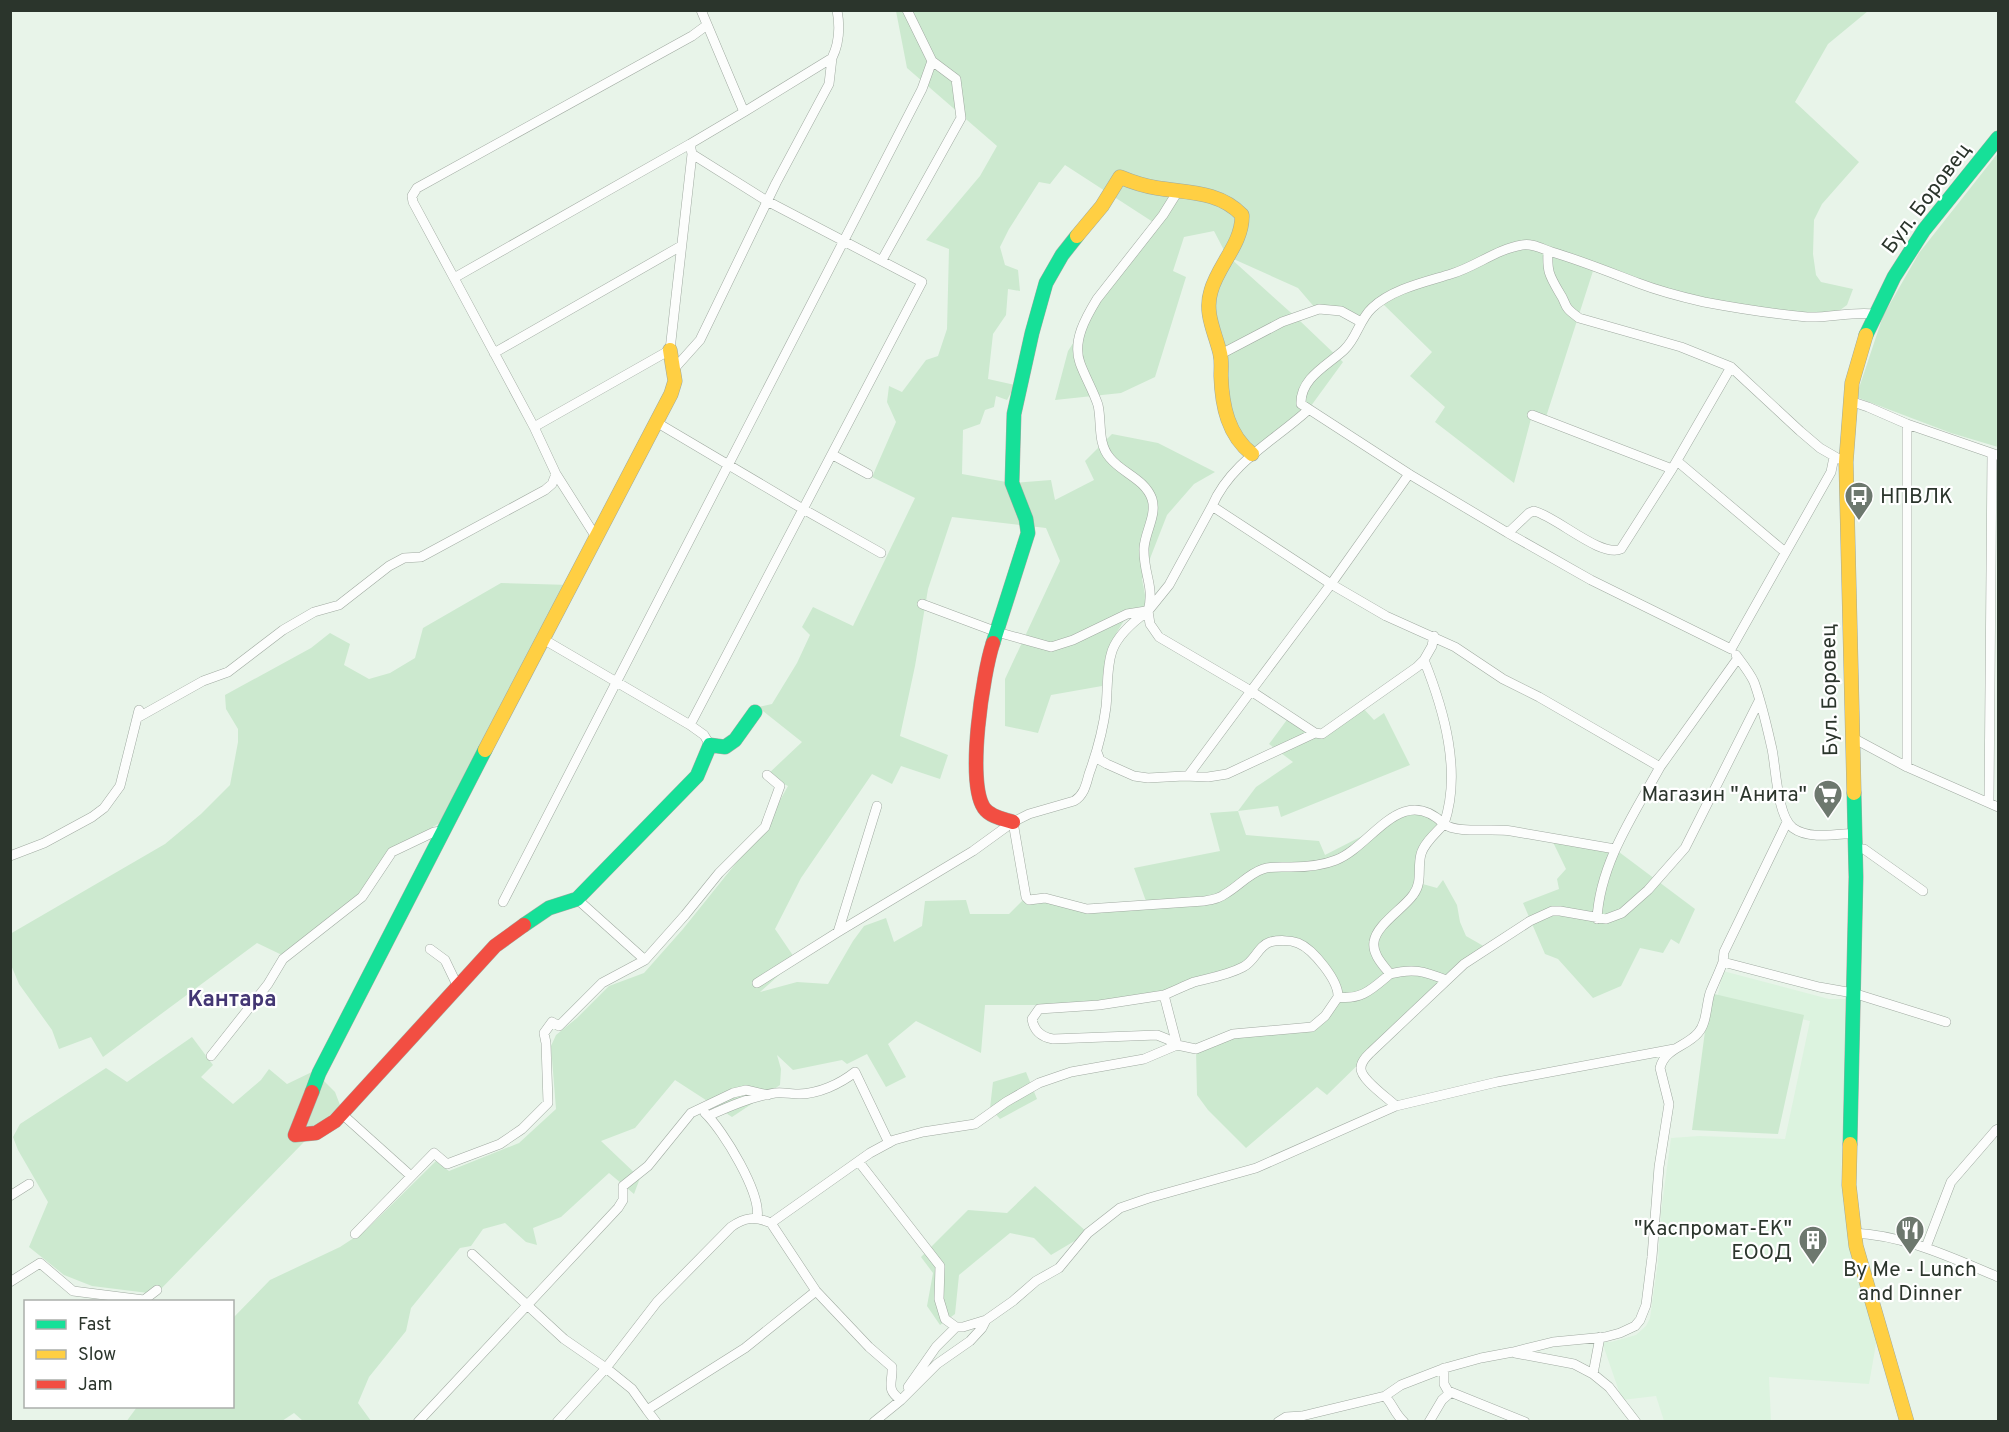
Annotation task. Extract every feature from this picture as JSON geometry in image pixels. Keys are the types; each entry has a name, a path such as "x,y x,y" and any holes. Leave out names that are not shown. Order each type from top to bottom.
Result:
{"street":[{"path":"674,369 700,340 767,201 829,84 832,58 838,40 837,10"},
{"path":"882,260 961,118 956,79 932,61 907,10"},
{"path":"702,12 744,112"},
{"path":"596,537 556,474 534,427 413,202 412,196 417,188 692,36 707,25"},
{"path":"454,278 690,144 832,58"},
{"path":"503,902 906,123 932,61"},
{"name":"Бул. Боровец","path":"1907,1422 1853,1233 1849,1168 1856,833 1840,460 1852,383 1875,314 1924,230 1998,138"},
{"path":"690,144 692,154 670,350 675,381 671,394 442,831 319,1073 295,1135 316,1133 335,1121 495,946 549,908 577,899 697,776 710,745"},
{"path":"690,725 922,282 767,201 692,154"},
{"path":"1013,822 996,817 984,807 978,785 978,751 986,667 1028,533 1025,513 1014,494 1012,483 1013,429 1018,393 1046,283 1062,255 1102,206 1120,177 1147,186 1222,199 1238,210 1244,220 1243,227 1211,291 1210,318 1221,354 1223,396 1227,420 1238,442 1252,454"},
{"path":"1178,192 1163,215 1097,299 1088,314 1077,347 1079,361 1098,407 1098,421 1105,451 1111,460 1136,478 1151,498 1153,510 1145,536 1144,551 1146,576 1152,592 1148,611 1150,624 1159,637 1251,691 1315,733 1322,734 1418,667 1432,646 1434,636"},
{"path":"1856,833 1821,835 1804,833 1794,829 1787,822 1781,806 1772,750 1753,680 1731,649 1591,580 1508,534 1308,410 1301,404 1301,396 1315,373 1345,349 1372,307 1398,292 1452,274 1523,244 1591,264 1640,284 1703,302 1809,317 1875,314"},
{"path":"494,353 681,246"},
{"path":"1548,251 1547,268 1551,281 1561,294 1565,308 1579,318 1681,347 1731,367 1749,381 1800,431 1840,460 1831,472 1731,649"},
{"path":"1221,354 1282,322 1319,309 1341,311 1361,322"},
{"path":"534,427 670,350"},
{"path":"1508,534 1529,513 1534,511 1604,549 1617,551 1626,544 1731,367"},
{"path":"1850,401 1995,455 1989,801"},
{"path":"758,983 973,851 1013,822 1029,814 1065,804 1080,797 1097,752 1104,724 1108,669 1112,650 1134,621 1148,611 1169,585 1225,482 1252,454 1287,429 1308,410"},
{"path":"1532,415 1674,465 1785,552"},
{"path":"656,422 881,553"},
{"path":"1907,767 1908,424"},
{"path":"833,455 868,474"},
{"path":"10,856 44,843 104,808 120,786 138,714 203,681 228,672 283,630 314,612 339,605 389,566 404,558 421,557 545,490 552,484 556,474"},
{"path":"1188,776 1409,474"},
{"path":"1212,506 1330,584 1386,616 1455,646 1503,680 1539,697 1660,767"},
{"path":"922,604 997,632 1051,647 1073,640 1127,614 1148,611"},
{"path":"543,639 690,725 704,735 710,745"},
{"path":"1597,918 1602,888 1615,849 1660,767 1738,658"},
{"path":"1390,974 1378,960 1374,950 1375,936 1415,893 1419,883 1420,857 1423,849 1444,824 1450,798 1451,756 1437,694 1424,660"},
{"path":"1396,1106 1365,1078 1362,1073 1362,1064 1401,1022 1464,964 1544,914 1552,911 1570,911 1606,919 1622,913 1630,906 1666,871 1685,848 1759,701"},
{"path":"710,745 725,747 735,740 755,712"},
{"path":"1097,752 1100,760 1134,776 1148,778 1208,777 1227,774 1315,733"},
{"path":"1853,738 1907,767 1989,801 1998,807"},
{"path":"355,1234 434,1153 447,1164 500,1144 522,1130 548,1102 544,1033 552,1022 560,1026 602,983 645,960 719,873 765,827 780,786 767,775"},
{"path":"838,932 877,806"},
{"path":"1013,822 1026,897 1029,900 1052,900 1087,909 1204,901 1216,898 1225,895 1245,878 1266,868 1315,867 1337,860 1361,844 1387,821 1406,812 1426,812 1456,830 1495,829 1615,849"},
{"path":"1278,1422 1286,1417 1302,1416 1385,1396 1401,1385 1444,1368 1481,1358 1553,1342 1620,1333 1635,1326 1646,1305 1659,1167 1670,1104 1660,1068 1665,1057 1692,1039 1704,1025 1710,993 1723,962 1724,952 1787,822"},
{"path":"211,1056 268,984 283,959 362,897 392,852 434,832 442,831"},
{"path":"1856,849 1864,849 1923,891"},
{"path":"577,899 645,960"},
{"path":"1279,941 1298,943 1311,952 1329,974 1338,992 1338,998 1325,1016 1312,1027 1233,1034 1196,1049 1176,1045 1157,1035 1044,1038 1039,1034 1032,1019 1039,1009 1099,1005 1164,995 1192,983 1245,966 1255,958 1263,946 1279,941"},
{"path":"430,949 445,960 457,985"},
{"path":"1723,962 1819,987 1853,993 1946,1022"},
{"path":"1338,998 1348,999 1363,995 1390,974 1408,969 1418,970 1446,980"},
{"path":"1164,995 1176,1045"},
{"path":"771,1223 876,1149 889,1143 923,1132 975,1124 1006,1102 1039,1083 1071,1072 1144,1059 1176,1045"},
{"path":"859,1162 937,1260 941,1271 940,1305 945,1319 956,1327 963,1327 986,1320 1036,1281 1059,1268 1088,1233 1120,1208 1256,1168 1396,1106 1497,1082 1674,1049"},
{"path":"708,1116 738,1102 768,1095 814,1091 844,1081 855,1072 889,1143"},
{"path":"418,1422 618,1208 623,1200 622,1190 626,1183 648,1166 691,1113 733,1093 746,1090 768,1095"},
{"path":"691,1113 700,1111 708,1116 723,1135 751,1187 758,1205 757,1218"},
{"path":"342,1113 411,1176"},
{"path":"1926,1247 1951,1182 1998,1129"},
{"path":"10,1196 29,1184"},
{"path":"557,1422 606,1368 657,1302 731,1227 746,1218 757,1218 771,1223 816,1291 869,1347 892,1367 892,1394 901,1400"},
{"path":"1853,1233 1893,1238 1926,1247 1998,1277"},
{"path":"472,1254 564,1339 632,1389 656,1422"},
{"path":"10,1282 40,1263 73,1291 144,1300 157,1290"},
{"path":"647,1410 745,1348 816,1291"},
{"path":"80,1300 88,1293"},
{"path":"874,1422 901,1400 937,1364 970,1341 986,1320"},
{"path":"908,1392 908,1387 921,1367 940,1342 956,1327"},
{"path":"1593,1374 1600,1337"},
{"path":"1513,1352 1574,1364 1593,1374 1616,1394 1636,1422"},
{"path":"1444,1368 1444,1384 1450,1393 1525,1422"},
{"path":"1429,1422 1442,1400 1450,1393"},
{"path":"1385,1396 1404,1422"}],"shaded area":[{"path":"896,11 1868,11 1828,44 1795,102 1859,162 1822,204 1814,220 1813,254 1816,275 1821,282 1853,289 1847,305 1836,313 1770,312 1593,271 1545,420 1532,415 1514,483 1435,422 1445,407 1410,376 1432,352 1381,302 1364,318 1316,309 1298,288 1229,257 1343,362 1308,410 1252,454 1238,442 1210,318 1227,256 1214,231 1184,237 1173,271 1186,277 1155,377 1121,393 1055,400 1068,351 1081,331 1088,314 1156,224 1065,165 1050,184 1039,182 1000,247 1005,265 1018,270 1020,291 1008,289 1006,315 993,334 988,379 1015,385 1007,400 996,396 994,407 985,410 980,424 963,430 962,474 1012,483 1051,480 1055,500 1094,480 1085,461 1112,434 1158,443 1215,472 1194,484 1167,515 1142,579 1148,611 1127,616 1121,625 1106,657 1102,686 1051,695 1038,733 1005,726 1005,679 1060,561 1046,528 952,517 928,589 900,736 948,755 940,779 901,766 892,784 872,774 801,878 775,929 796,960 760,992 797,982 828,984 864,926 886,918 894,942 922,926 925,901 966,900 970,914 1009,914 1026,897 1070,906 1147,904 1134,868 1220,851 1210,813 1238,811 1246,835 1319,841 1325,855 1413,810 1444,824 1423,849 1419,883 1437,888 1443,880 1457,905 1460,922 1466,936 1487,948 1371,1052 1327,1095 1317,1087 1246,1148 1208,1110 1197,1095 1196,1049 1233,1034 1312,1027 1338,992 1304,946 1270,942 1250,962 1164,995 1099,1005 985,1005 981,1053 916,1021 888,1044 906,1077 886,1087 867,1054 847,1064 842,1060 793,1070 777,1055 781,1069 780,1085 732,1117 675,1080 635,1128 601,1141 640,1178 634,1194 609,1173 561,1217 533,1228 537,1245 526,1242 505,1223 483,1229 471,1246 460,1248 411,1308 406,1331 369,1377 358,1403 371,1421 303,1421 294,1413 282,1421 126,1422 136,1408 234,1408 234,1317 270,1280 340,1247 366,1230 436,1161 449,1171 519,1143 556,1109 551,1046 556,1035 609,986 644,973 683,929 765,827 788,786 767,775 802,742 758,707 772,704 797,663 810,635 802,627 813,607 853,626 915,498 872,477 896,422 887,402 889,386 902,392 926,360 938,356 947,329 949,249 926,240 980,176 997,146 907,68"},
{"path":"1998,153 1998,447 1951,433 1856,397 1883,316 1919,253"},
{"path":"501,583 571,585 446,819 392,852 358,897 282,955 257,943 103,1057 91,1037 59,1049 52,1030 19,984 11,965 10,934 165,844 201,814 230,785 238,742 238,729 226,709 225,695 311,648 330,633 350,644 344,665 369,679 390,673 415,658 423,628"},
{"path":"1362,707 1374,720 1384,713 1410,765 1281,817 1278,806 1238,811 1256,787 1293,762 1269,744 1289,717 1315,733"},
{"path":"1551,838 1615,849 1695,909 1679,944 1671,939 1663,953 1640,948 1621,986 1593,998 1558,959 1545,954 1523,903 1559,889 1557,879 1566,869"},
{"path":"1723,971 1829,999 1847,999 1841,1179 1848,1237 1856,1272 1877,1338 1869,1384 1769,1377 1771,1421 1664,1421 1656,1396 1622,1400 1602,1342 1611,1342 1636,1335 1646,1326 1650,1318 1671,1138 1699,1136 1785,1139 1810,1021 1717,999"},
{"path":"1710,993 1804,1015 1778,1134 1692,1130"},
{"path":"192,1037 213,1065 201,1077 233,1104 261,1080 269,1069 287,1084 314,1071 335,1092 340,1105 156,1294 92,1286 64,1275 29,1247 48,1202 13,1137 20,1124 106,1068 127,1082"},
{"path":"1026,1072 1037,1099 1000,1119 990,1108 993,1082"},
{"path":"1035,1186 1088,1233 1051,1255 1034,1238 1010,1233 959,1275 955,1314 940,1325 927,1306 933,1273 921,1257 968,1210 1007,1213"}],"traffic: fast":[{"path":"1866,335 1894,277 1924,230 1998,138"},
{"path":"993,643 1028,533 1026,519 1012,483 1014,414 1046,283 1062,255 1077,236"},
{"path":"524,925 549,908 577,899 697,776 710,745 725,747 735,740 755,712"},
{"path":"312,1092 319,1073 485,750"},
{"path":"1850,1144 1856,877 1854,793"}],"traffic: slow":[{"path":"1077,236 1102,206 1120,177 1147,186 1213,197 1233,207 1242,215 1239,235 1214,281 1209,307 1221,356 1225,409 1237,438 1252,454"},
{"path":"1854,793 1846,462 1852,383 1866,335"},
{"path":"485,750 671,394 675,381 670,350"},
{"path":"1850,1144 1849,1185 1856,1246 1907,1422"}],"traffic: jam":[{"path":"993,643 981,702 976,775 984,808 993,816 1013,822"},
{"path":"312,1092 295,1135 316,1133 335,1121 495,946 524,925"}],"place":[{"name":"НПВЛК","path":"1859,522"},
{"name":"Магазин \"Анита\"","path":"1828,820"},
{"name":"By Me - Lunch and Dinner","path":"1910,1256"},
{"name":"\"Каспромат-ЕК\" ЕООД","path":"1813,1266"}],"district":[{"name":"Кантара","path":"232,998"}]}
